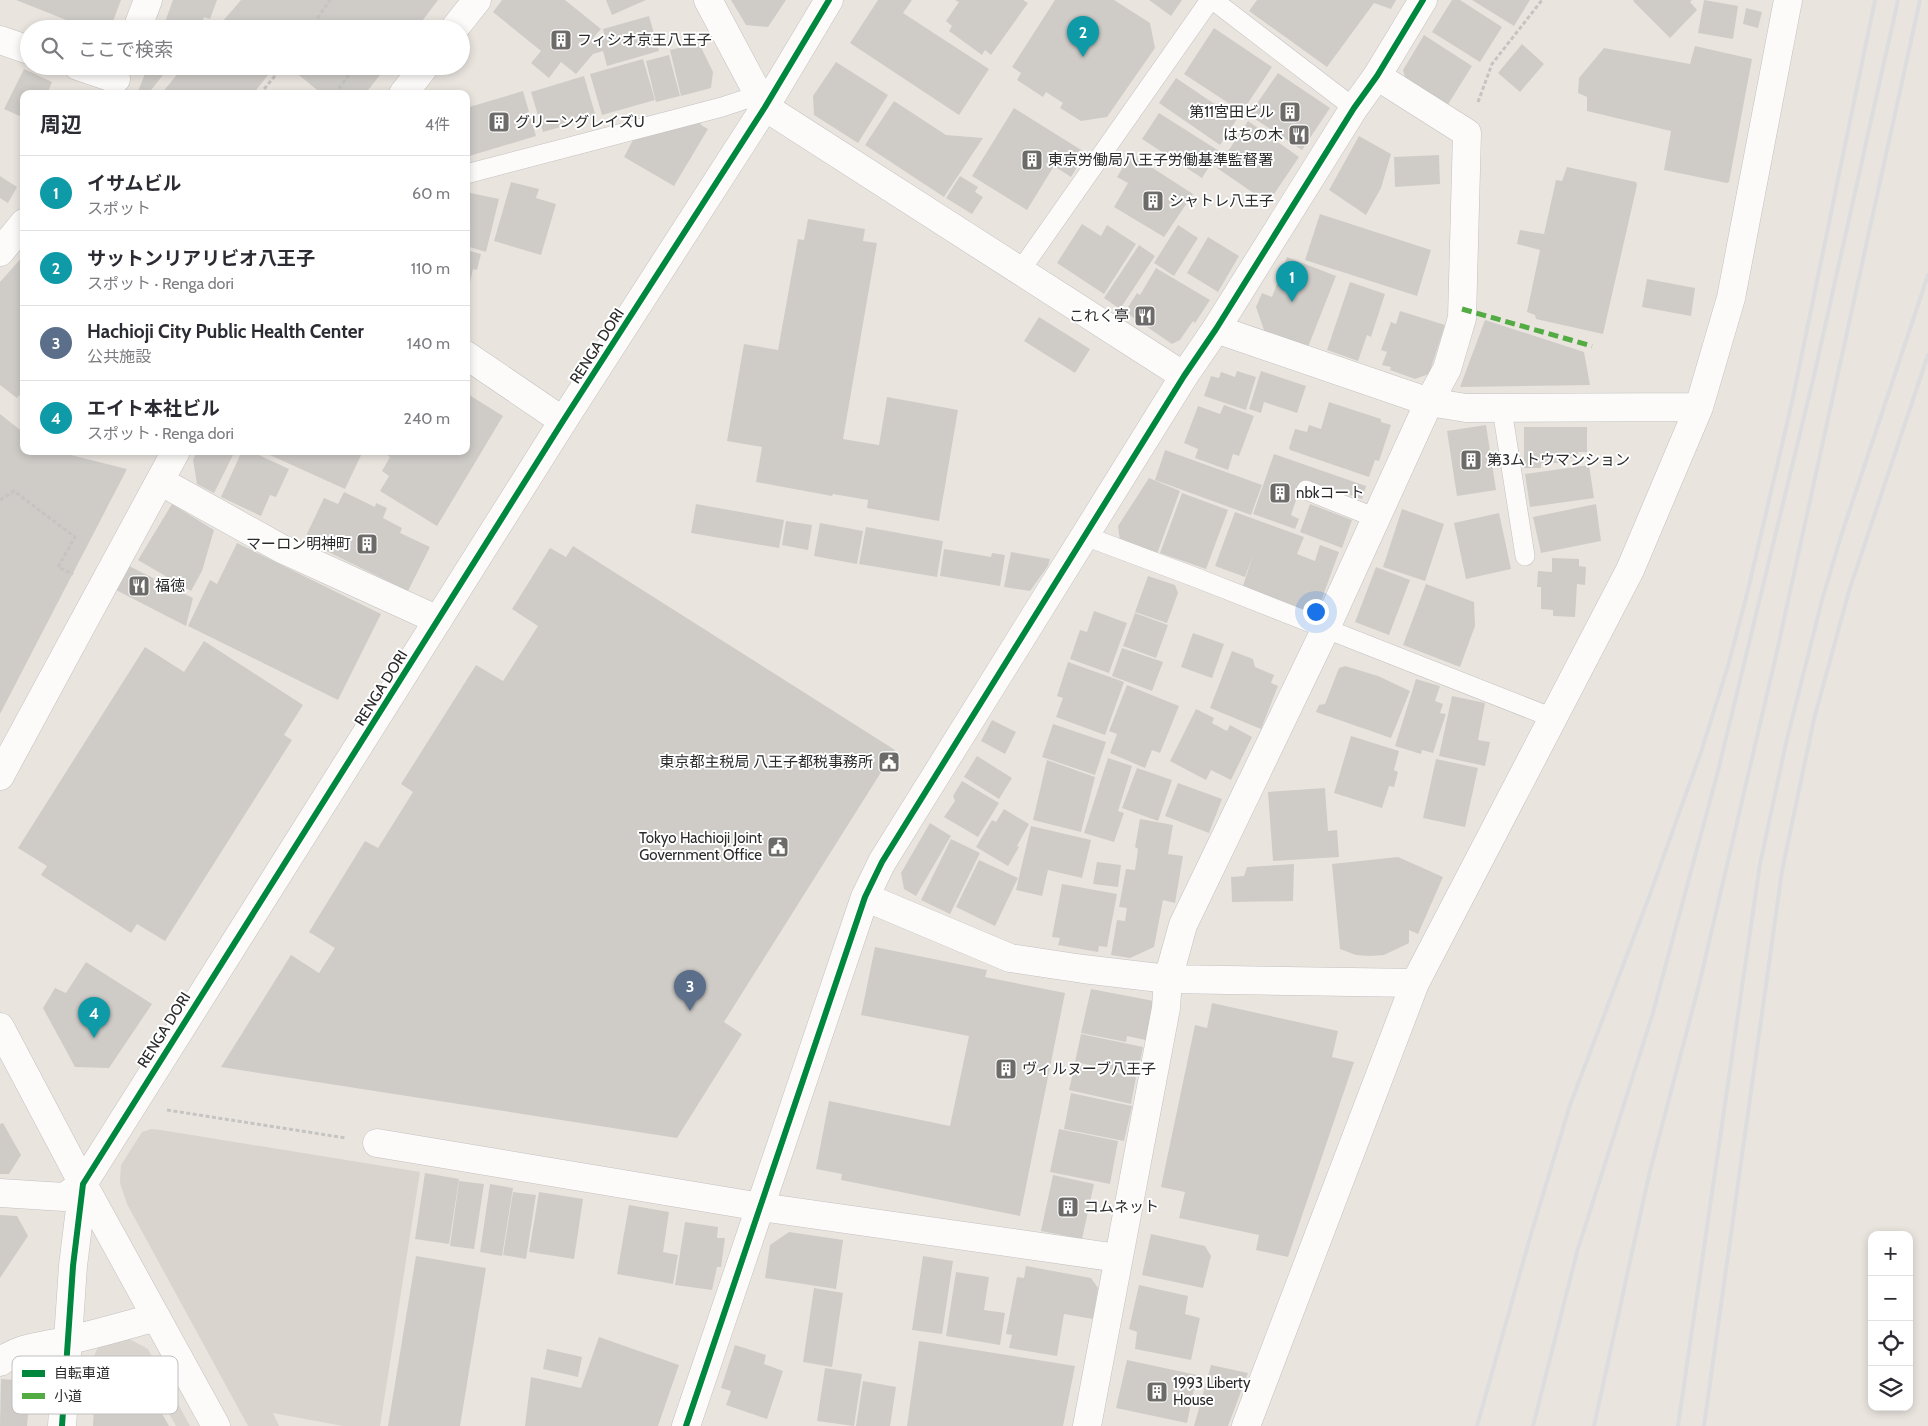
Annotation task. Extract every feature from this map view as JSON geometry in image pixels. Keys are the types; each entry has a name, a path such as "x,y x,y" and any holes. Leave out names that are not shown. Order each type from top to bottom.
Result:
{"street":[{"path":"140,20 148,0"},
{"path":"461,20 477,0"},
{"path":"708,0 762,101 1020,271 1184,376"},
{"name":"RENGA DORI","path":"67,1356 73,1266 83,1184 564,421 762,101 829,0"},
{"path":"687,1426 865,897 882,862 1184,376 1216,329 1354,108 1377,76 1423,0"},
{"path":"1246,1426 1415,984 1630,570 1699,407 1731,298 1788,0"},
{"path":"0,40 20,47"},
{"path":"102,75 116,80"},
{"path":"406,90 418,75"},
{"path":"1087,1426 1166,1008 1168,979 1183,925 1326,628 1429,402 1447,369 1462,318 1467,133 1377,76"},
{"path":"0,252 20,228"},
{"path":"1216,329 1429,402 1466,408 1502,410 1699,407"},
{"path":"470,359 564,421"},
{"path":"0,776 174,455"},
{"path":"160,481 282,549 438,620"},
{"path":"865,897 1010,958 1168,979 1415,984"},
{"path":"0,1027 177,1356"},
{"path":"377,1143 761,1207 1118,1258"},
{"path":"0,1193 64,1197 83,1184"},
{"path":"0,1362 9,1355 21,1350 68,1341 156,1317"},
{"path":"178,1357 216,1426"}],"lane":[{"path":"1020,271 1211,0 1354,108"},
{"path":"470,173 722,107 762,101"},
{"path":"1502,410 1525,556"},
{"path":"1306,490 1376,518"},
{"path":"1085,536 1326,628 1553,718"}],"path":[{"path":"316,20 330,0"},
{"path":"1467,133 1492,64 1542,0"},
{"path":"263,90 276,75"},
{"path":"338,90 349,75"},
{"path":"0,500 14,491 75,537 58,568"},
{"path":"162,1109 377,1143"}],"shaded area":[{"path":"151,1129 420,1172 380,1426 343,1426 273,1413 279,1426 248,1426 127,1204 120,1183 121,1165 142,1132"},
{"path":"124,1336 148,1349 152,1356 94,1356 100,1342"},
{"path":"178,1404 190,1426 176,1426 169,1414 178,1414"}],"building":[{"path":"16,0 121,0 113,20 66,20"},
{"path":"173,0 217,0 210,19 204,17 203,20 166,20"},
{"path":"241,0 438,0 423,20 224,20"},
{"name":"フィシオ京王八王子","path":"502,0 565,0 601,29 593,38 596,41 605,39 603,29 649,16 659,51 607,66 603,51 593,54 576,74 561,62 549,78 531,63 541,51 493,12"},
{"path":"606,0 646,0 612,15"},
{"path":"731,0 786,0 768,27 746,25"},
{"path":"878,0 912,0 903,13 989,69 959,115 850,43"},
{"path":"955,0 1023,0 1028,3 991,55 985,50 982,55 949,31 952,26 946,21 959,2"},
{"path":"1055,0 1114,0 1150,23 1155,48 1107,117 1081,121 1060,108 1063,103 1046,92 1043,97 1017,80 1021,73 1012,67"},
{"path":"1149,0 1182,0 1171,16"},
{"path":"1257,0 1396,0 1391,9 1374,3 1327,67 1249,11"},
{"path":"1452,0 1460,0 1502,27 1480,62 1432,32"},
{"path":"1472,0 1530,0 1514,26"},
{"path":"1634,0 1692,0 1690,2 1697,10 1670,38"},
{"path":"1704,0 1738,6 1733,39 1698,33"},
{"path":"1746,8 1762,12 1758,28 1743,24"},
{"path":"1214,28 1272,67 1242,112 1184,74"},
{"path":"1424,35 1472,66 1447,106 1405,77 1403,70"},
{"path":"699,43 713,72 711,88 681,96 670,50"},
{"path":"1522,44 1544,64 1520,92 1498,73"},
{"path":"1695,46 1752,59 1729,182 1727,183 1664,170 1671,131 1587,111 1587,97 1578,93 1579,78 1604,48 1690,64"},
{"path":"669,55 680,96 656,102 646,61"},
{"path":"643,59 655,100 602,115 590,74"},
{"path":"836,62 888,95 858,143 814,115 813,96"},
{"name":"第11宮田ビル","path":"1278,73 1330,108 1302,150 1249,115"},
{"path":"21,75 37,75 52,82 49,90 20,90 20,116 4,109"},
{"path":"144,75 163,75 151,90 139,90"},
{"path":"177,75 268,75 256,90 164,90"},
{"path":"299,75 380,75 368,90 317,90"},
{"path":"584,76 596,117 543,132 531,92"},
{"path":"1176,78 1237,119 1220,145 1159,103"},
{"name":"グリーングレイズU","path":"523,91 536,136 470,156 470,107"},
{"path":"894,101 946,135 983,138 944,197 865,145"},
{"name":"東京労働局八王子労働基準監督署","path":"1014,108 1086,153 1071,177 1054,166 1027,210 972,176"},
{"path":"1159,113 1219,151 1202,178 1142,139"},
{"path":"699,118 701,125 708,129 674,186 624,157 634,138"},
{"path":"1248,121 1299,157 1268,203 1217,168"},
{"path":"1359,136 1391,154 1381,188 1366,215 1329,190"},
{"name":"シャトレ八王子","path":"1131,154 1193,194 1164,237 1114,207 1128,183 1117,177"},
{"path":"1439,155 1440,184 1395,187 1394,157"},
{"path":"1567,167 1636,182 1637,185 1603,334 1536,319 1535,315 1527,312 1540,250 1517,244 1520,230 1544,234 1556,180 1562,181"},
{"path":"0,176 17,187 8,203 0,198"},
{"path":"960,176 978,187 975,192 983,197 972,214 946,198"},
{"path":"511,182 539,189 536,198 556,204 541,255 494,241"},
{"path":"470,193 499,199 486,252 470,247"},
{"path":"1320,214 1431,250 1417,296 1305,260"},
{"path":"808,219 865,229 863,241 877,243 843,439 879,445 887,397 958,410 939,521 867,508 868,500 833,494 832,496 756,482 762,447 727,441 744,344 778,350 798,239 804,240"},
{"path":"1082,224 1101,236 1107,225 1136,244 1104,294 1057,263"},
{"path":"1178,225 1198,238 1174,276 1154,263"},
{"path":"1208,237 1239,256 1218,292 1187,273"},
{"path":"1139,245 1155,256 1120,309 1104,298"},
{"path":"470,251 481,254 477,270 473,269 470,282"},
{"path":"1287,257 1336,276 1308,347 1264,330 1256,307 1262,293 1272,297"},
{"path":"20,260 20,395 17,398 0,385 0,282"},
{"path":"1156,268 1210,300 1195,323 1193,321 1180,340 1172,344 1125,312 1137,293 1140,295"},
{"path":"1647,279 1695,288 1691,316 1642,307"},
{"path":"1350,282 1385,294 1371,337 1367,335 1358,361 1327,350"},
{"path":"1400,311 1445,325 1429,374 1415,379 1390,370 1391,367 1382,365 1387,352 1381,350 1391,322 1396,324"},
{"path":"1039,317 1090,349 1075,373 1024,341"},
{"path":"1485,320 1584,352 1590,385 1460,387"},
{"path":"1237,371 1256,377 1246,410 1204,396 1211,376 1219,378 1221,372 1235,377"},
{"path":"1261,371 1306,386 1297,413 1264,402 1261,413 1249,409"},
{"path":"470,395 503,416 437,526 380,491 389,476 382,471 390,457 387,455 470,455"},
{"path":"1329,402 1381,419 1381,422 1391,425 1379,461 1375,460 1369,477 1290,450 1295,429 1307,432 1309,425 1321,429"},
{"path":"1224,405 1254,416 1239,456 1233,454 1228,470 1195,458 1198,449 1184,443 1198,406 1220,414"},
{"path":"0,414 20,430 20,455 71,455 127,469 0,714"},
{"name":"第3ムトウマンション","path":"1486,425 1496,490 1457,496 1447,431"},
{"path":"1524,427 1587,427 1587,452 1578,452 1578,458 1560,458 1559,463 1541,463 1541,468 1524,468"},
{"path":"1165,450 1262,485 1251,515 1155,480"},
{"name":"nbkコート","path":"1274,454 1366,486 1362,499 1303,480 1291,515 1299,519 1295,529 1253,514"},
{"path":"195,455 233,455 214,493 197,484 193,460"},
{"path":"240,455 259,455 289,469 276,497 270,495 261,516 221,497"},
{"path":"270,455 361,455 345,489"},
{"path":"1589,465 1594,498 1530,507 1525,474"},
{"path":"1149,478 1180,491 1157,554 1120,541 1118,526"},
{"name":"マーロン明神町","path":"344,492 375,507 376,503 387,508 383,518 402,528 400,533 430,547 408,591 304,540 324,498 338,504"},
{"path":"1182,493 1228,510 1206,569 1160,553"},
{"path":"172,504 214,530 202,571 191,591 138,560"},
{"path":"696,504 784,520 779,548 691,533"},
{"path":"1310,504 1352,520 1342,548 1300,532"},
{"path":"1596,504 1601,541 1541,553 1533,517"},
{"path":"1402,509 1444,524 1425,581 1383,567"},
{"path":"1235,512 1304,537 1297,554 1315,561 1320,545 1339,552 1320,604 1305,611 1242,589 1253,555 1245,577 1215,566"},
{"path":"1499,513 1511,569 1466,579 1454,523"},
{"path":"786,521 812,525 808,550 782,545"},
{"path":"820,523 863,531 857,564 814,556"},
{"path":"866,527 943,541 937,577 859,564"},
{"path":"237,543 381,614 338,700 188,626 210,580 217,584"},
{"path":"573,546 895,750 724,1022 742,1034 677,1138 221,1067 291,955 319,973 335,948 309,932 365,841 378,848 413,792 401,784 476,665 503,681 538,626 512,609 550,548 566,557"},
{"path":"944,549 991,557 992,553 1005,555 1000,586 940,576"},
{"path":"1011,552 1050,559 1048,566 1030,591 1004,587"},
{"path":"1552,558 1579,559 1579,566 1586,567 1585,585 1577,584 1575,617 1553,616 1553,610 1541,609 1541,587 1537,587 1538,571 1552,572"},
{"path":"129,566 193,598 186,626 116,590"},
{"path":"1376,567 1410,580 1389,635 1355,622"},
{"path":"1148,576 1175,585 1178,593 1167,623 1135,612"},
{"path":"1426,584 1474,602 1475,626 1460,667 1403,645"},
{"path":"1094,611 1127,623 1109,673 1070,659 1080,630 1087,632"},
{"path":"1135,613 1168,625 1156,658 1123,646"},
{"path":"1193,633 1224,644 1212,678 1181,667"},
{"path":"204,641 303,705 284,735 292,740 165,941 137,924 131,933 41,875 47,866 18,848 145,647 184,672"},
{"path":"1122,648 1163,662 1152,691 1112,676"},
{"path":"1232,651 1253,659 1255,667 1274,675 1271,683 1278,686 1261,729 1210,708"},
{"path":"1068,662 1124,682 1105,735 1056,717 1063,698 1057,696"},
{"path":"1345,666 1378,676 1410,691 1391,738 1316,712 1319,705 1325,704 1339,668"},
{"path":"1416,679 1440,686 1435,701 1443,704 1440,713 1446,714 1433,753 1422,750 1421,754 1395,746"},
{"path":"1127,685 1179,706 1160,753 1152,750 1145,768 1110,753 1117,734 1109,731"},
{"path":"1452,696 1485,703 1478,740 1490,742 1485,766 1439,756"},
{"path":"1196,709 1214,718 1212,723 1227,731 1230,725 1252,737 1231,780 1211,770 1206,780 1170,761"},
{"path":"992,720 1016,732 1005,754 981,741"},
{"path":"1053,724 1106,742 1095,775 1042,757"},
{"path":"1351,736 1399,751 1394,770 1398,772 1394,787 1389,786 1382,808 1334,793"},
{"path":"977,756 1012,778 999,799 964,777"},
{"path":"1108,758 1132,766 1118,811 1124,813 1114,842 1084,833"},
{"path":"1436,759 1478,768 1465,827 1423,818"},
{"path":"1047,760 1095,777 1081,832 1033,820"},
{"path":"1137,768 1172,780 1158,821 1122,808"},
{"path":"962,781 999,803 978,837 944,817 955,801 953,796"},
{"path":"1178,783 1222,799 1209,833 1165,816"},
{"path":"1325,788 1328,831 1337,830 1339,857 1273,861 1268,792"},
{"path":"1004,809 1029,824 1008,866 976,847 992,820 996,822"},
{"path":"1140,819 1173,825 1168,854 1183,856 1175,903 1163,900 1154,947 1130,958 1111,955 1117,920 1125,921 1127,908 1119,907 1126,869 1135,870 1138,849 1135,847"},
{"path":"930,823 951,836 916,896 904,889 901,873"},
{"path":"1031,826 1091,840 1082,878 1048,870 1042,896 1016,890"},
{"path":"951,839 980,853 950,914 921,900"},
{"path":"1398,857 1443,877 1418,934 1409,930 1409,943 1384,955 1356,955 1340,949 1332,864"},
{"path":"979,860 1018,878 995,926 956,907"},
{"path":"1097,862 1121,865 1118,887 1093,884"},
{"path":"1294,864 1293,901 1232,902 1231,877 1244,876 1247,867"},
{"path":"1062,884 1117,894 1107,947 1099,946 1098,952 1058,945 1060,938 1052,937"},
{"name":"ヴィルヌーブ八王子","path":"875,947 987,970 985,977 1065,993 1020,1216 841,1180 842,1174 816,1169 829,1101 950,1126 969,1036 861,1015"},
{"path":"86,962 152,1004 109,1068 75,1067 43,1008 55,988 66,993"},
{"path":"1091,989 1154,1001 1150,1041 1127,1036 1126,1042 1081,1033"},
{"path":"1212,1003 1338,1031 1332,1057 1354,1062 1288,1257 1256,1250 1259,1235 1179,1218 1185,1192 1161,1187 1195,1025 1207,1028"},
{"path":"1081,1034 1143,1047 1137,1075 1075,1062"},
{"path":"1075,1064 1136,1077 1131,1104 1069,1090"},
{"path":"1071,1093 1132,1106 1124,1141 1064,1129"},
{"path":"3,1123 21,1155 9,1174 0,1174 0,1124"},
{"path":"1059,1129 1118,1141 1110,1184 1050,1172"},
{"path":"425,1173 459,1179 449,1244 415,1239"},
{"name":"コムネット","path":"1053,1175 1094,1184 1082,1239 1041,1231"},
{"path":"459,1181 484,1184 474,1249 450,1246"},
{"path":"490,1184 513,1188 502,1256 480,1252"},
{"path":"513,1192 536,1195 526,1259 503,1255"},
{"path":"539,1192 583,1199 574,1259 529,1252"},
{"path":"629,1205 669,1212 663,1252 678,1255 673,1284 617,1274"},
{"path":"0,1215 17,1216 28,1236 0,1278"},
{"path":"685,1222 718,1227 717,1238 725,1238 721,1267 717,1267 712,1290 675,1285"},
{"path":"789,1232 843,1240 836,1289 765,1278 770,1245"},
{"path":"1151,1234 1205,1246 1211,1256 1203,1288 1142,1275"},
{"path":"416,1256 486,1268 460,1426 388,1426"},
{"path":"923,1256 953,1261 942,1334 912,1330"},
{"path":"1026,1266 1091,1278 1098,1288 1093,1319 1064,1314 1057,1356 1009,1348 1012,1335 1006,1334 1017,1277 1024,1278"},
{"path":"956,1272 989,1277 984,1310 1005,1313 1000,1345 946,1336"},
{"path":"1139,1285 1188,1296 1185,1314 1200,1318 1191,1360 1135,1349 1137,1332 1129,1329"},
{"path":"814,1288 843,1293 832,1367 803,1362"},
{"path":"599,1337 679,1365 658,1426 525,1426 531,1377 581,1388"},
{"path":"919,1341 1075,1366 1063,1426 907,1426"},
{"path":"735,1345 766,1355 764,1364 783,1371 767,1419 726,1405 731,1391 721,1388"},
{"path":"547,1349 582,1357 578,1377 543,1369"},
{"name":"1993 Liberty House","path":"1127,1360 1197,1375 1187,1423 1116,1408"},
{"path":"1211,1365 1248,1373 1228,1426 1194,1426"},
{"path":"825,1368 862,1374 854,1426 817,1421"},
{"path":"1,1379 12,1380 12,1414 28,1414 27,1426 0,1426"},
{"path":"863,1381 896,1387 890,1426 856,1426"},
{"path":"94,1414 162,1414 169,1426 93,1426"}],"railway":[{"path":"1477,1426 1529,1241 1570,1105 1649,897 1701,752 1728,666 1748,590 1792,402 1875,0"},
{"path":"1533,1426 1577,1252 1652,1016 1718,771 1813,380 1898,0"},
{"path":"1594,1426 1649,1175 1699,985 1775,660 1920,0"},
{"path":"1678,1426 1760,864 1786,743 1822,600 1841,536 1928,275"},
{"path":"1704,1426 1782,871 1814,719 1849,591 1928,355"}],"marked path":[{"path":"1462,309 1592,346"}],"cycle path":[{"path":"67,1356 73,1266 83,1184 563,421 765,107 829,0"},
{"path":"686,1426 865,897 882,862 1184,376 1216,329 1354,108 1377,76 1423,0"},
{"path":"62,1426 63,1414"}],"place":[{"name":"フィシオ京王八王子","path":"561,40"},
{"name":"サットンリアリビオ八王子","path":"1083,57"},
{"name":"第11宮田ビル","path":"1290,112"},
{"name":"グリーングレイズU","path":"499,122"},
{"name":"はちの木","path":"1299,135"},
{"name":"東京労働局八王子労働基準監督署","path":"1032,160"},
{"name":"シャトレ八王子","path":"1153,201"},
{"name":"イサムビル","path":"1292,302"},
{"name":"これく亭","path":"1145,316"},
{"name":"第3ムトウマンション","path":"1471,460"},
{"name":"nbkコート","path":"1280,493"},
{"name":"マーロン明神町","path":"367,544"},
{"name":"福徳","path":"139,586"},
{"name":"東京都主税局 八王子都税事務所","path":"889,762"},
{"name":"Tokyo Hachioji Joint Government Office","path":"778,847"},
{"name":"Hachioji City Public Health Center","path":"690,1011"},
{"name":"エイト本社ビル","path":"94,1038"},
{"name":"ヴィルヌーブ八王子","path":"1006,1069"},
{"name":"コムネット","path":"1068,1207"},
{"name":"1993 Liberty House","path":"1157,1392"}]}
